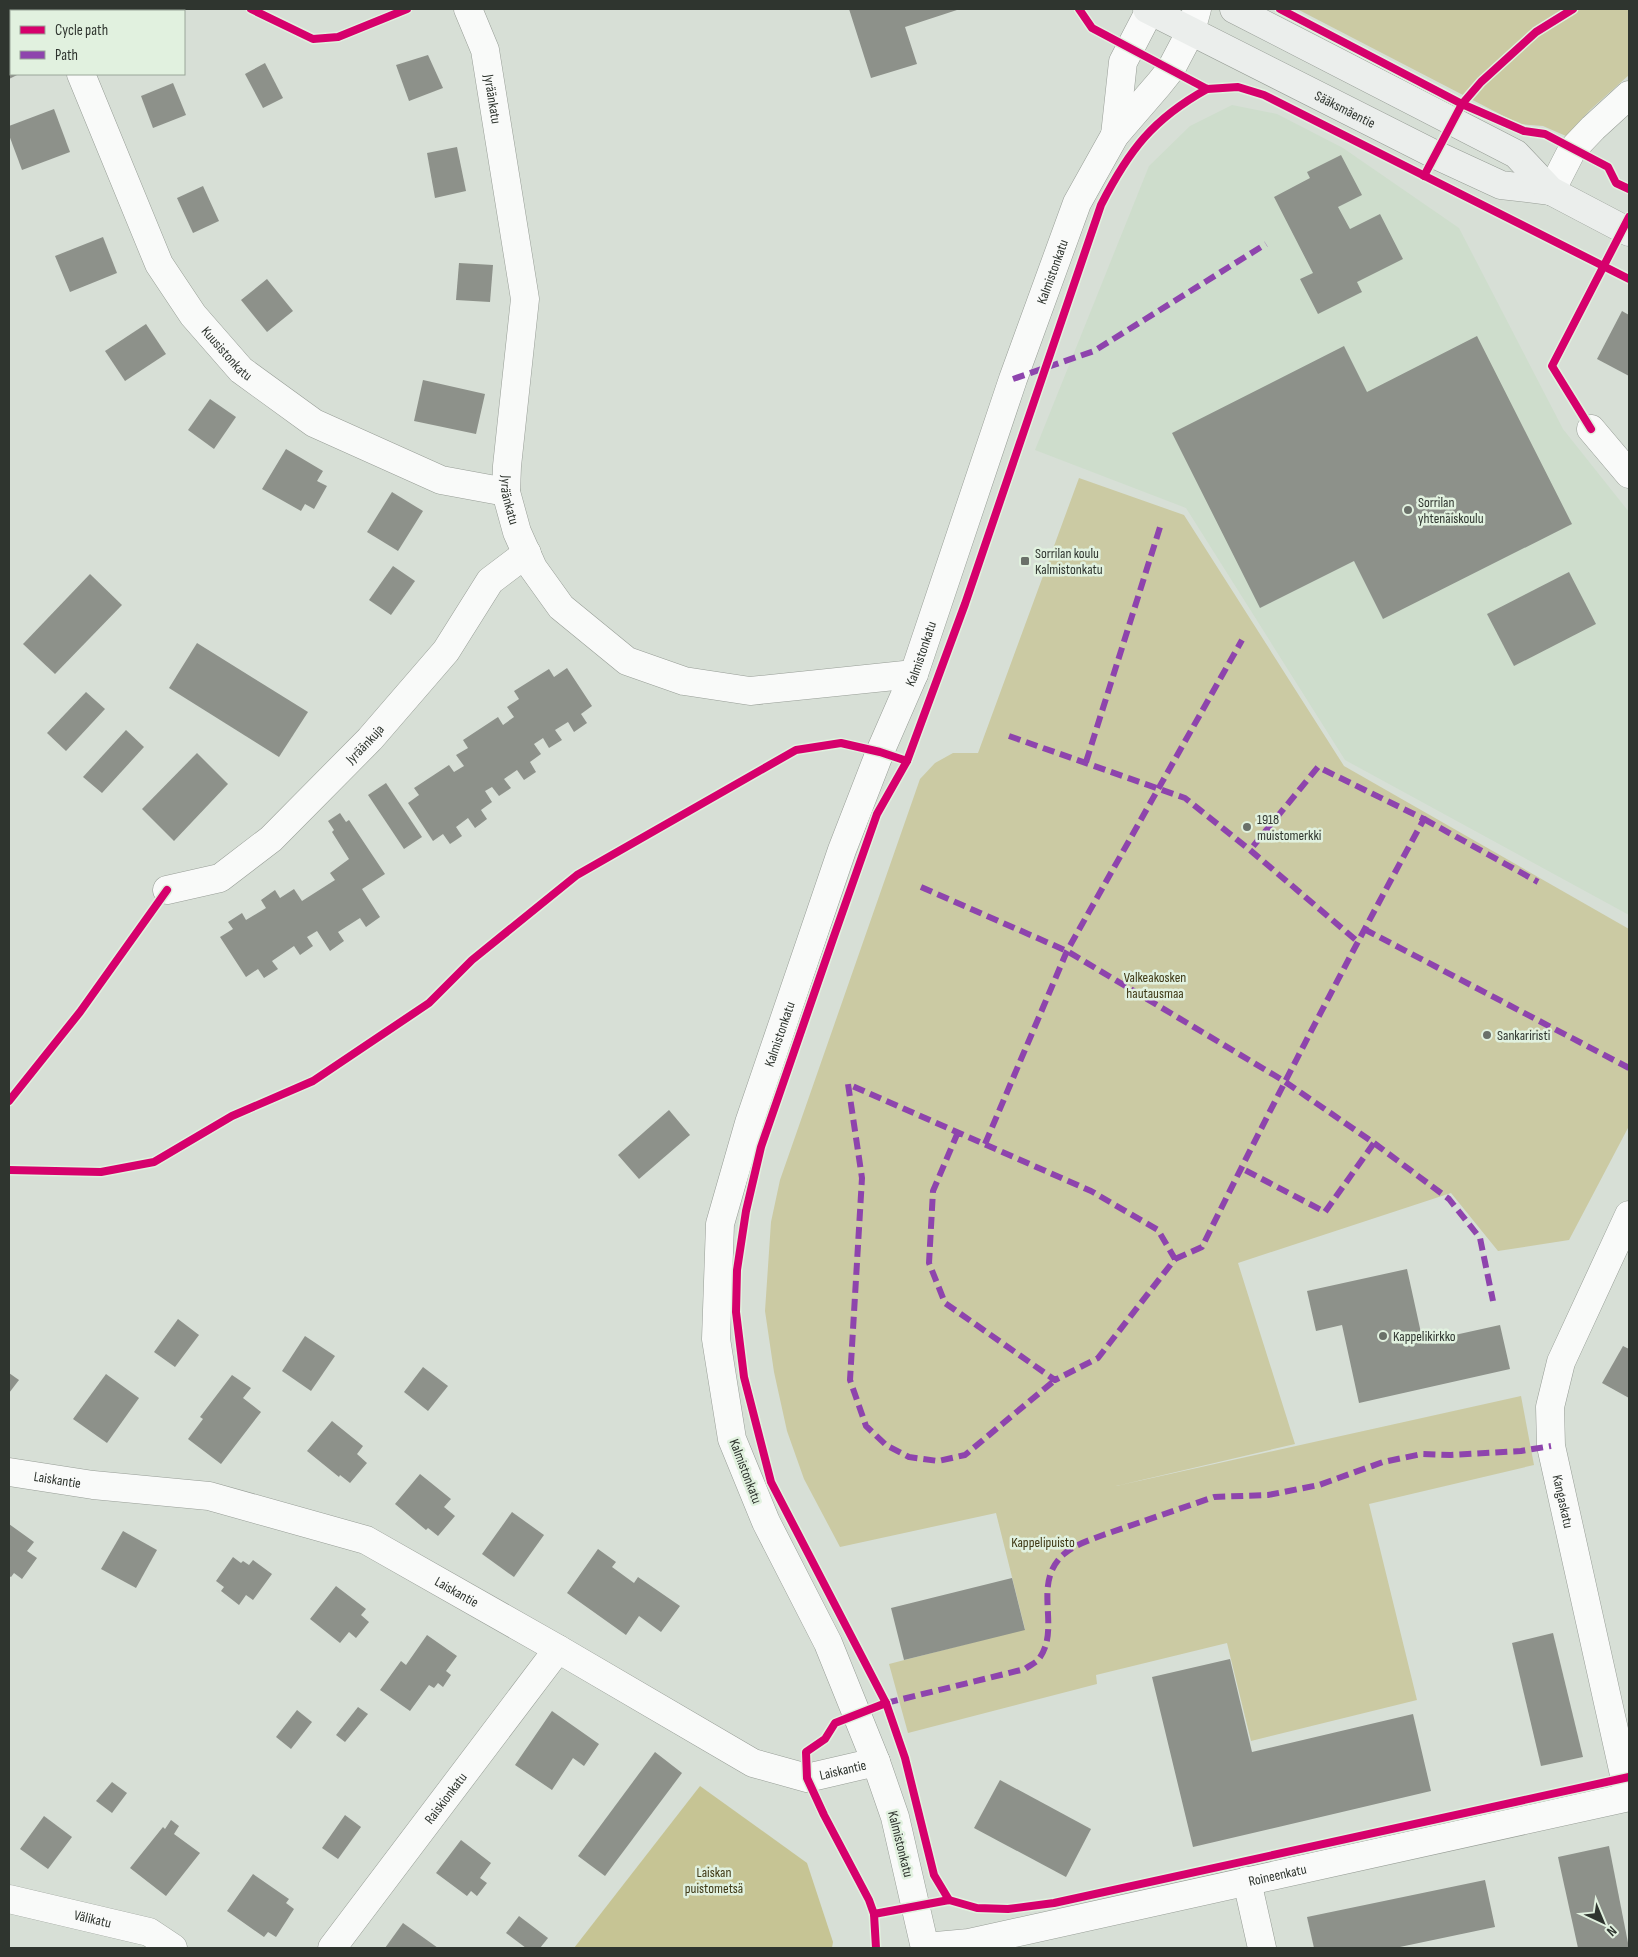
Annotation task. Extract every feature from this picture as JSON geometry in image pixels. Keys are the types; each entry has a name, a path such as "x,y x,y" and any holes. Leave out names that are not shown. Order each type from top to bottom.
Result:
{"main road":[{"name":"Sääksmäentie","path":"1151,9 1194,20 1436,155 1501,185 1552,191"},
{"name":"Sääksmäentie","path":"1234,9 1516,154 1552,191 1629,232"}],"street":[{"name":"Jyräänkatu","path":"468,9 485,50 525,299 507,466 506,492 517,532 533,568 562,607 627,661 684,681 750,691 914,674"},
{"name":"Kalmistonkatu","path":"1115,135 1123,62 1151,9"},
{"name":"Kalmistonkatu","path":"925,1948 895,1817 876,1762 828,1644 766,1522 732,1439 716,1339 720,1224 749,1123 842,850 880,752 914,674 1077,203 1115,135 1171,69 1194,20"},
{"name":"Kuusistonkatu","path":"81,75 159,264 193,315 241,370 314,423 441,480 506,492"},
{"path":"1552,191 1572,150 1629,95"},
{"path":"1591,429 1629,474"},
{"name":"Jyräänkuja","path":"167,890 220,878 271,839 370,739 440,658 490,581 527,554"},
{"name":"Kangaskatu","path":"1629,1216 1560,1362 1550,1407 1551,1446 1629,1797"},
{"name":"Laiskantie","path":"9,1472 93,1485 209,1496 366,1540 753,1763 807,1778 876,1762"},
{"name":"Raiskionkatu","path":"332,1948 558,1649"},
{"name":"Roineenkatu","path":"925,1948 969,1943 1629,1797"},
{"path":"1247,1881 1262,1948"},
{"name":"Välikatu","path":"9,1899 149,1932 173,1948"}],"shaded area":[{"name":"Sorrilan yhtenäiskoulu","path":"1232,105 1277,114 1343,148 1459,228 1563,429 1629,512 1629,915 1345,760 1186,508 1035,450 1149,166 1190,126"}],"green space":[{"path":"1297,9 1629,9 1629,75 1590,110 1566,136 1543,126 1519,124"},
{"name":"Valkeakosken hautausmaa","path":"1079,478 1184,515 1344,766 1629,929 1629,1126 1569,1240 1498,1251 1451,1193 1238,1263 1295,1444 1116,1486 1521,1396 1534,1465 1369,1504 1417,1700 1251,1741 1227,1643 1096,1675 1097,1684 908,1733 889,1664 1025,1629 996,1513 840,1547 804,1479 787,1431 774,1372 765,1311 771,1222 780,1180 920,779 935,763 953,753 978,753"},
{"name":"Laiskan puistometsä","path":"700,1786 807,1863 833,1942 832,1948 574,1948"}],"building":[{"path":"849,9 960,9 905,27 917,64 871,78"},
{"path":"9,19 10,75 17,75 9,79"},
{"path":"428,55 443,88 409,101 396,65"},
{"path":"265,63 283,98 263,108 245,74"},
{"path":"173,83 186,115 153,128 141,96"},
{"path":"54,109 70,152 22,170 9,135 9,126"},
{"path":"457,147 466,191 435,198 427,153"},
{"path":"1341,155 1362,195 1338,207 1350,229 1380,214 1403,259 1357,282 1362,292 1318,314 1300,279 1313,273 1274,197 1310,178 1307,172"},
{"path":"203,186 219,221 193,233 177,198"},
{"path":"103,237 117,273 70,292 55,256"},
{"path":"459,263 493,265 490,302 456,300"},
{"path":"267,279 293,311 267,332 241,300"},
{"path":"1622,311 1629,315 1629,376 1597,359"},
{"path":"146,324 166,354 125,381 105,351"},
{"path":"1477,336 1572,524 1383,619 1354,561 1260,608 1172,433 1344,346 1367,392"},
{"path":"423,380 485,394 476,434 414,421"},
{"path":"210,399 236,417 214,449 188,430"},
{"path":"286,449 323,471 317,481 327,486 314,509 305,504 301,511 262,489"},
{"path":"392,492 423,511 398,551 367,532"},
{"path":"393,566 415,581 391,615 369,600"},
{"path":"1569,572 1596,624 1514,666 1487,614"},
{"path":"90,574 122,605 55,674 23,644"},
{"path":"197,643 308,712 279,757 169,688"},
{"path":"567,668 592,706 581,714 587,723 574,732 568,722 555,730 562,740 549,748 543,738 534,744 541,754 530,762 536,772 524,780 517,770 504,779 511,788 499,796 492,787 485,791 492,802 481,810 487,819 475,828 468,818 456,827 462,836 450,844 443,834 433,841 408,803 419,795 414,788 449,765 454,772 464,766 456,755 468,748 463,740 498,717 503,725 514,717 507,707 519,699 514,691 549,669 554,677"},
{"path":"86,692 105,709 66,751 47,733"},
{"path":"126,730 144,747 102,793 83,777"},
{"path":"197,753 228,784 174,841 142,809"},
{"path":"386,783 422,837 404,849 368,795"},
{"path":"340,813 346,822 349,820 385,874 362,889 380,917 366,927 360,918 338,932 344,941 330,951 317,931 307,937 313,946 300,955 294,946 272,961 278,969 264,978 258,969 246,977 220,937 233,929 228,922 242,913 246,920 266,908 261,900 275,890 280,898 294,889 302,901 335,880 330,873 349,859 332,832 334,830 328,821"},
{"path":"669,1110 690,1135 639,1179 618,1155"},
{"name":"Kappelikirkko","path":"1407,1269 1423,1342 1500,1325 1510,1369 1359,1403 1342,1325 1316,1331 1307,1291"},
{"path":"178,1319 199,1335 175,1367 154,1352"},
{"path":"305,1336 335,1356 311,1391 282,1371"},
{"path":"1623,1346 1629,1349 1629,1398 1602,1383"},
{"path":"423,1367 448,1386 428,1411 404,1392"},
{"path":"9,1373 19,1380 9,1393"},
{"path":"106,1374 139,1398 107,1443 73,1419"},
{"path":"232,1375 251,1388 243,1398 261,1412 221,1464 188,1439 203,1419 200,1417"},
{"path":"332,1421 363,1446 357,1454 367,1463 350,1483 340,1475 339,1477 307,1451"},
{"path":"420,1474 451,1499 444,1507 455,1516 438,1536 428,1528 426,1530 395,1504"},
{"path":"512,1512 544,1535 514,1577 482,1554"},
{"path":"9,1524 34,1542 27,1551 37,1558 22,1579 14,1573 11,1577 9,1576"},
{"path":"123,1531 157,1550 136,1588 101,1569"},
{"path":"598,1549 616,1562 612,1567 634,1583 638,1577 680,1606 661,1632 639,1616 626,1635 567,1593"},
{"path":"233,1557 241,1563 243,1561 249,1565 253,1560 272,1574 253,1600 246,1595 239,1605 221,1591 224,1587 216,1581"},
{"path":"1012,1578 1025,1630 904,1660 891,1608"},
{"path":"336,1586 366,1609 361,1615 369,1622 356,1638 349,1632 340,1643 310,1619"},
{"path":"1553,1633 1583,1757 1541,1766 1512,1643"},
{"path":"427,1635 457,1656 446,1671 451,1675 443,1687 438,1683 434,1688 429,1685 410,1711 380,1690 401,1661 406,1665"},
{"path":"1230,1659 1252,1752 1413,1714 1431,1791 1193,1847 1152,1677"},
{"path":"358,1707 368,1714 345,1742 336,1735"},
{"path":"297,1710 312,1722 291,1749 276,1737"},
{"path":"552,1711 599,1744 584,1766 573,1758 552,1790 515,1765"},
{"path":"655,1752 682,1773 605,1876 578,1856"},
{"path":"1000,1780 1091,1829 1066,1877 974,1828"},
{"path":"112,1782 127,1793 112,1813 96,1801"},
{"path":"345,1815 361,1827 338,1859 322,1848"},
{"path":"44,1816 72,1837 48,1869 20,1849"},
{"path":"171,1820 179,1826 174,1834 200,1853 166,1896 130,1868 163,1827 165,1829"},
{"path":"461,1840 491,1863 480,1878 487,1883 477,1896 471,1891 467,1896 436,1873"},
{"path":"1609,1846 1629,1948 1578,1948 1558,1857"},
{"path":"253,1874 289,1899 286,1903 294,1909 276,1937 268,1932 264,1937 227,1911"},
{"path":"1485,1880 1495,1927 1395,1948 1314,1948 1307,1917"},
{"path":"519,1916 548,1938 540,1948 526,1948 506,1933"},
{"path":"403,1923 438,1948 385,1948"}],"marked path":[{"path":"1013,379 1094,351 1266,244"},
{"path":"1086,762 1161,524"},
{"path":"985,1144 1067,951 1242,640"},
{"path":"1009,736 1185,798 1250,850 1357,941"},
{"path":"1175,1259 1202,1247 1311,1032 1424,819 1318,767 1250,850"},
{"path":"1424,819 1538,882"},
{"path":"921,887 1067,951 1284,1081 1374,1143 1325,1212 1241,1168"},
{"path":"1364,929 1629,1068"},
{"path":"958,1132 933,1191 929,1263 945,1303 1055,1380 1098,1358 1175,1259 1158,1230 1091,1191 848,1084 862,1178 850,1380 866,1426 886,1445 909,1457 938,1461 965,1455 1055,1380"},
{"path":"1374,1143 1449,1199 1480,1238 1493,1301"},
{"path":"886,1703 1025,1669 1037,1661 1045,1648 1048,1635 1047,1593 1049,1579 1054,1566 1064,1554 1077,1545 1214,1497 1268,1495 1319,1485 1383,1462 1422,1454 1451,1455 1521,1451 1551,1446"}],"cycle path":[{"path":"251,9 313,39 338,37 407,9"},
{"path":"1079,9 1092,28 1207,89 1238,87 1264,95 1629,279"},
{"path":"1280,9 1462,104 1524,131 1545,134 1608,167 1616,183 1629,189"},
{"path":"1424,176 1462,104 1481,82 1536,32 1573,9"},
{"path":"949,1900 934,1875 905,1758 886,1703 771,1482 744,1377 736,1312 737,1270 746,1211 761,1147 877,814 907,761 965,604 1101,205 1111,185 1144,138 1172,112 1207,89"},
{"path":"1591,429 1552,366 1629,217"},
{"path":"9,1170 101,1172 154,1162 232,1116 313,1081 429,1003 472,960 577,875 796,750 841,743 880,752 907,761"},
{"path":"9,1101 80,1012 167,890"},
{"path":"876,1948 874,1914 869,1900 824,1815 807,1778 806,1752 825,1739 835,1723 886,1703"},
{"path":"874,1914 949,1900 977,1908 1008,1909 1054,1903 1629,1777"}],"place":[{"name":"Sorrilan yhtenäiskoulu","path":"1408,510"},
{"name":"Sorrilan koulu Kalmistonkatu","path":"1025,561"},
{"name":"1918 muistomerkki","path":"1247,827"},
{"name":"Sankariristi","path":"1487,1035"},
{"name":"Kappelikirkko","path":"1383,1336"}],"park label":[{"name":"Kappelipuisto","path":"1043,1542"}]}
